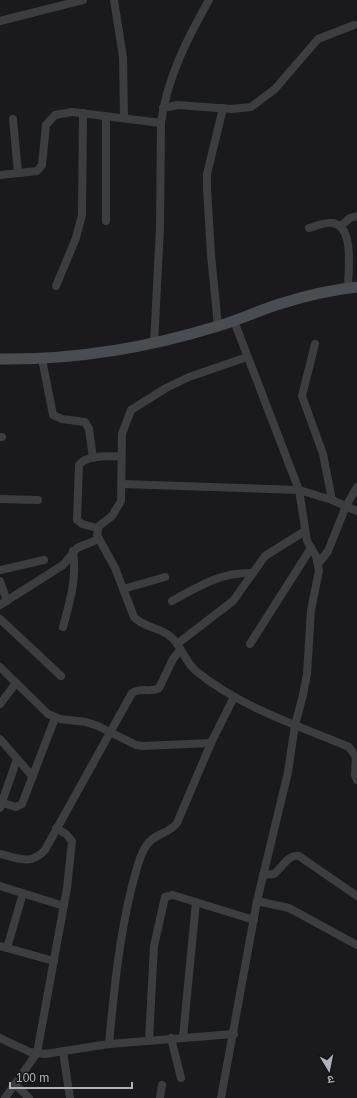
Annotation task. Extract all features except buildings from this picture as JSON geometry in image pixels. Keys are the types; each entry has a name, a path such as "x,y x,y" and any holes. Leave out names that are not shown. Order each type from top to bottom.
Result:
{"street":[{"path":"0,22 69,2 83,0"},
{"path":"114,0 122,57 124,118"},
{"path":"154,344 160,228 161,123 163,108 177,61 209,0"},
{"path":"163,108 189,105 243,109 258,103 285,79 318,39 354,25"},
{"path":"218,326 207,174 223,108"},
{"path":"0,175 40,169 42,165 46,124 50,119 62,113 83,113 161,123"},
{"path":"56,286 76,238 82,215 83,113"},
{"path":"106,116 106,221"},
{"path":"13,119 18,173"},
{"path":"341,226 350,218 357,216"},
{"path":"0,359 42,359 124,350 154,344 234,321 282,303 325,291 352,287 348,242 345,231 341,226 328,223 309,228"},
{"path":"221,1098 234,1034 257,901 288,772 307,674 311,610 319,571 319,563 311,548 305,531 300,490 234,321"},
{"path":"315,344 302,396 323,454 332,500"},
{"path":"97,528 112,516 121,501 121,456 125,424 131,410 166,388 189,377 247,357"},
{"path":"42,359 54,415 62,419 85,422 89,429 93,458"},
{"path":"97,528 79,522 76,517 78,468 81,462 93,458 121,456"},
{"path":"122,484 300,490 332,500 357,511"},
{"path":"319,563 328,551 346,506 357,487"},
{"path":"0,499 38,500"},
{"path":"97,528 99,539 115,568 134,617 139,622 166,633 179,647 188,663 195,671 234,697 349,747 356,756 355,775 357,780"},
{"path":"0,854 29,861 45,850 109,732 132,693 139,690 154,690 159,688 179,647 233,601 265,556 305,531"},
{"path":"0,581 3,603 63,565 73,551 99,539"},
{"path":"250,644 311,548"},
{"path":"63,627 74,586 75,567 73,551"},
{"path":"0,570 44,560"},
{"path":"172,600 218,577 237,572 253,573"},
{"path":"123,589 165,577"},
{"path":"0,619 61,676"},
{"path":"0,667 55,718 86,722 142,746 211,743"},
{"path":"0,704 16,683"},
{"path":"109,1044 119,950 127,904 140,856 150,840 174,828 177,823 211,743 234,697"},
{"path":"17,759 1,804 16,807 21,806 55,718"},
{"path":"0,739 33,777"},
{"path":"5,1098 37,1053 67,888 72,841 66,834 56,828"},
{"path":"263,875 274,874 290,858 299,856 357,896"},
{"path":"0,886 64,906"},
{"path":"24,893 3,947 54,961"},
{"path":"149,1040 150,992 154,946 163,900 169,895 173,895 254,920"},
{"path":"257,901 289,908 357,945"},
{"path":"183,1037 196,902"},
{"path":"0,1038 14,1046 37,1053 63,1052 109,1044 149,1040 234,1034"},
{"path":"171,1038 181,1078"},
{"path":"63,1052 70,1098"},
{"path":"15,1084 29,1098"},
{"path":"160,1098 162,1085"}]}
